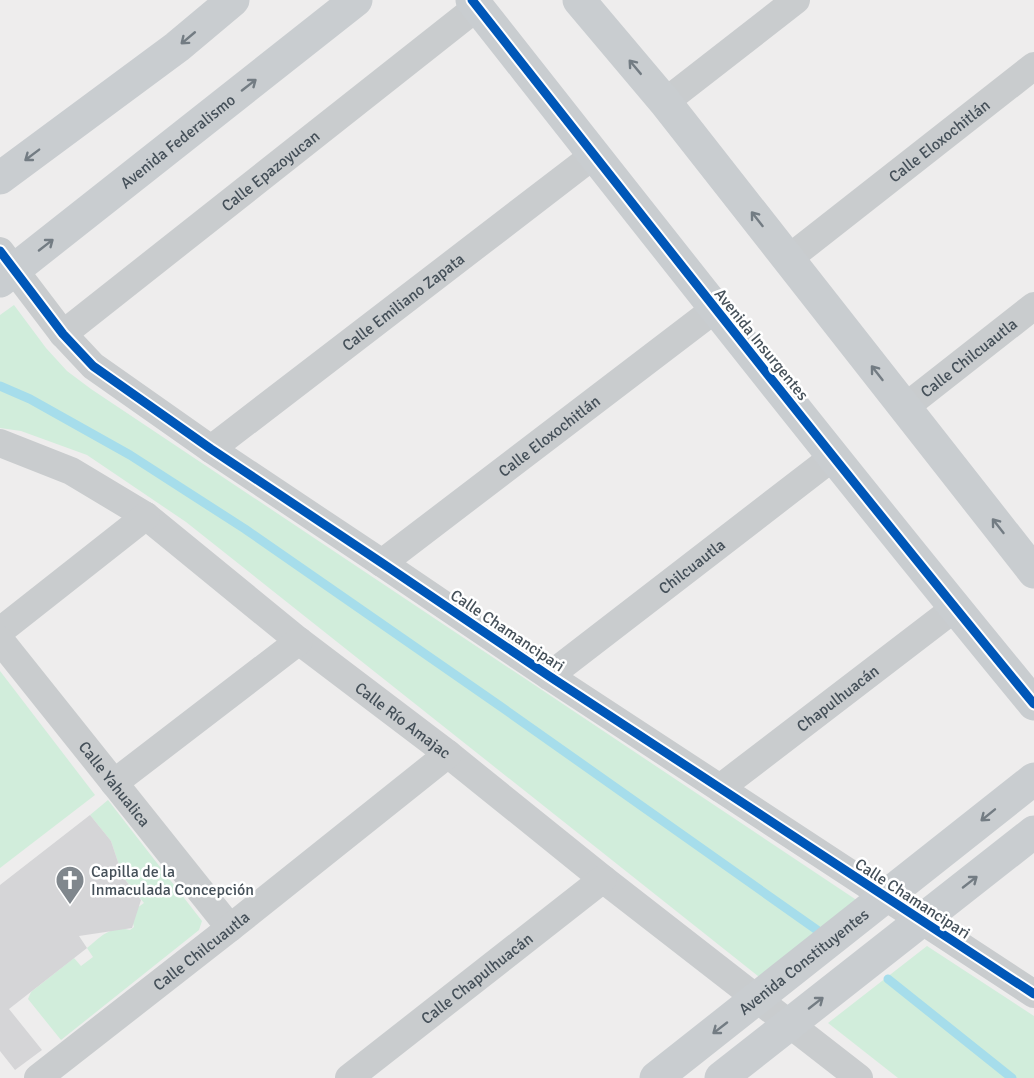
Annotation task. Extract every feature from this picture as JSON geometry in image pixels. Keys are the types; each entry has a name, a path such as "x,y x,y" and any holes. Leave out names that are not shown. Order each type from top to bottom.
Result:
{"street":[{"path":"0,178 177,47 233,0"},
{"name":"Avenida Federalismo","path":"5,267 356,0"},
{"path":"579,0 665,102 904,408 1029,554"},
{"path":"665,102 796,0"},
{"name":"Avenida Insurgentes","path":"474,3 833,457 1034,704"},
{"name":"Calle Epazoyucan","path":"63,334 474,3"},
{"name":"Calle Eloxochitlán","path":"788,259 1034,66"},
{"name":"Calle Emiliano Zapata","path":"211,449 594,155"},
{"name":"Calle Chamancipari","path":"5,267 93,366 211,449 549,676 1034,994"},
{"name":"Calle Chilcuautla","path":"904,408 1034,306"},
{"name":"Calle Eloxochitlán","path":"382,562 715,309"},
{"name":"Calle Río Amajac","path":"0,443 71,471 146,516 299,641 448,754 603,879 859,1078"},
{"name":"Chilcuautla","path":"549,676 833,457"},
{"path":"0,631 146,516"},
{"name":"Chapulhuacán","path":"720,788 955,608"},
{"name":"Calle Yahualica","path":"0,640 230,928"},
{"path":"114,783 299,641"},
{"name":"Calle Chilcuautla","path":"38,1078 448,754"},
{"name":"Avenida Constituyentes","path":"656,1078 1034,779"},
{"path":"721,1078 1034,832"},
{"name":"Calle Chapulhuacán","path":"349,1078 603,879"}],"green space":[{"path":"14,305 46,348 67,371 91,389 858,901 763,980 186,522 87,455 21,431 0,428 0,315"},
{"path":"0,671 95,795 0,868"},
{"path":"108,800 202,921 199,930 61,1040 28,999 31,992 74,958 81,966 93,957 87,948 106,933 117,929 130,930 134,927 137,908 144,903 123,877 111,841 90,815"},
{"path":"927,946 1034,1016 1034,1078 898,1078 828,1023"}],"building":[{"name":"Capilla de la Inmaculada Concepción","path":"90,815 111,841 123,877 141,900 132,928 79,936 87,948 9,1009 42,1050 15,1070 0,1051 0,885"}],"waterway":[{"path":"0,386 30,399 130,455 245,529 817,930"},
{"path":"888,979 1012,1078"}],"cycle path":[{"path":"472,0 821,442 1034,704"},
{"path":"0,251 63,334 93,366 211,449 549,676 1034,994"}],"place":[{"name":"Capilla de la Inmaculada Concepción","path":"70,906"}]}
